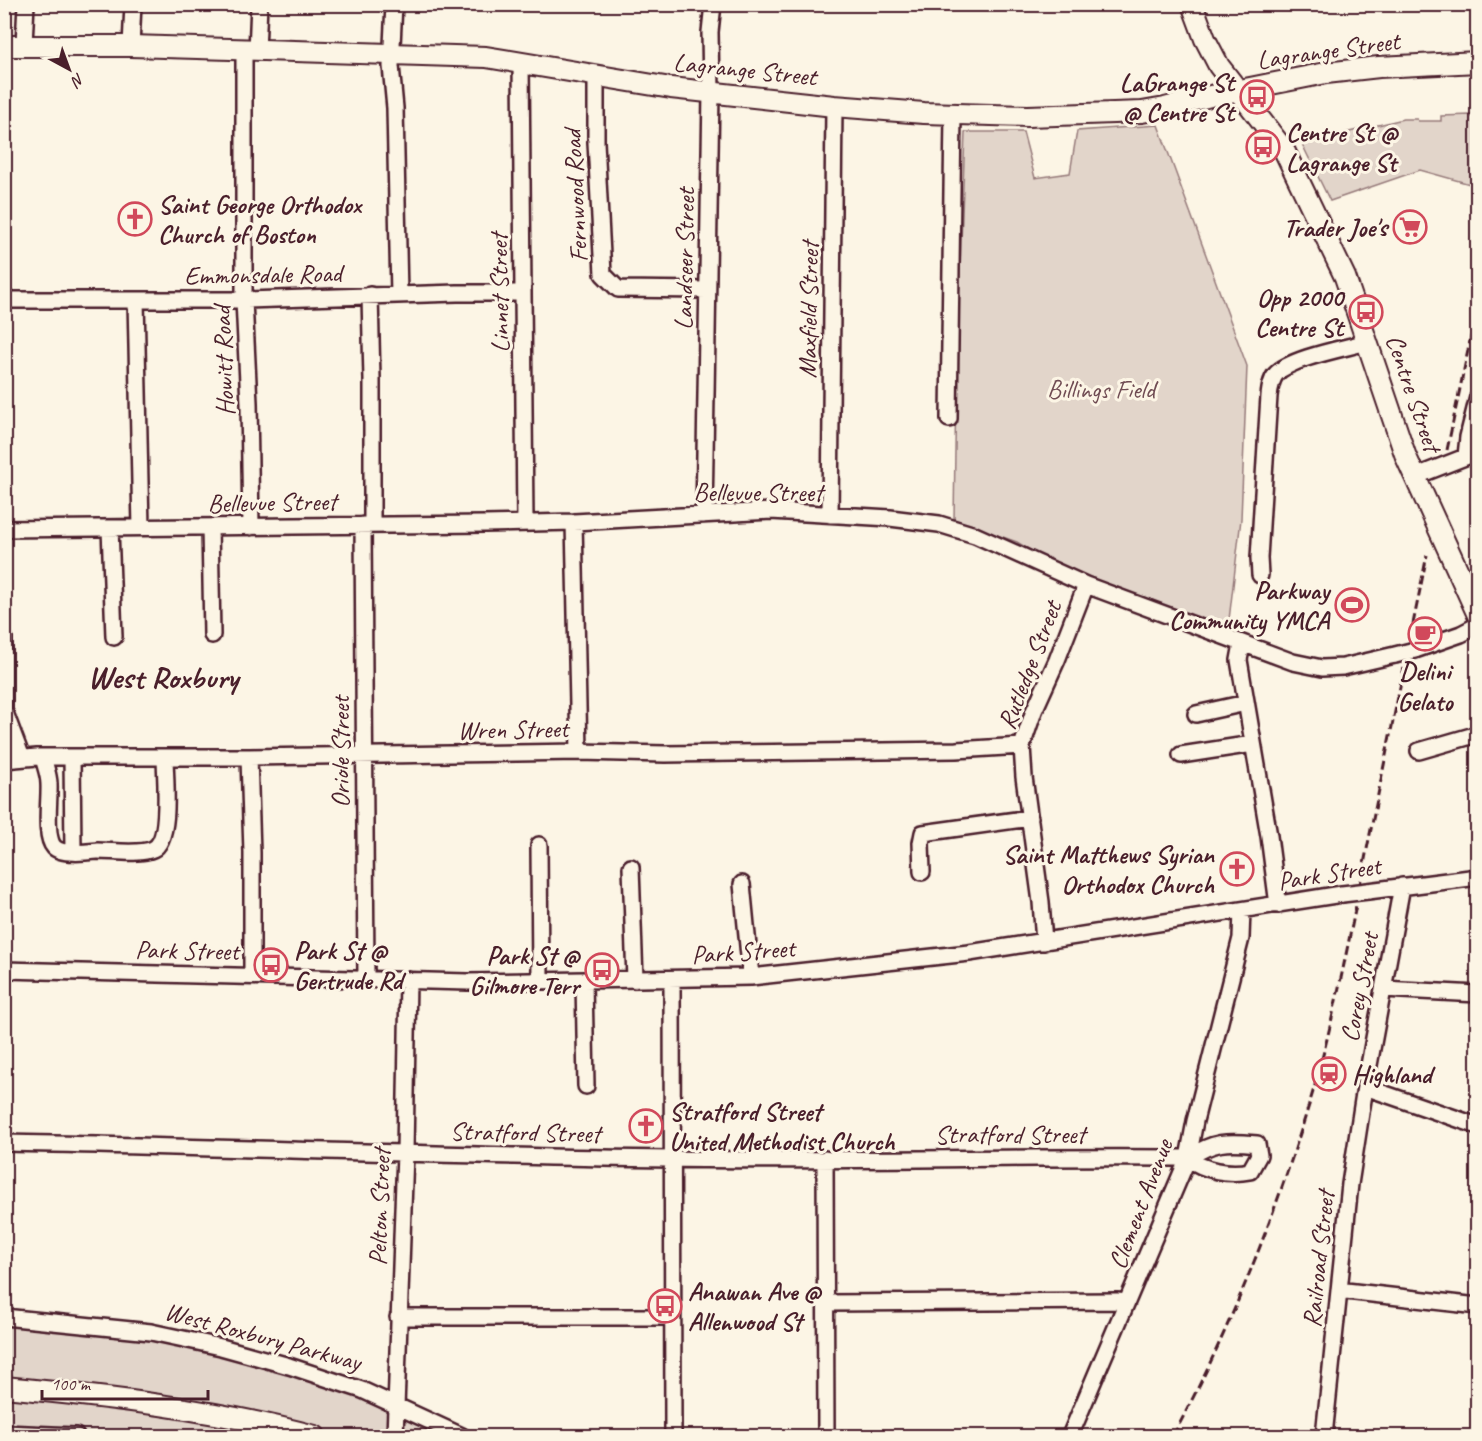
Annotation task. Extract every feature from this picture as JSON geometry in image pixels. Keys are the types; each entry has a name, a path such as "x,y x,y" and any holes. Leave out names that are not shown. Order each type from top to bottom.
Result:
{"main road":[{"name":"Centre Street","path":"1192,4 1212,53 1237,90 1284,150 1345,276 1414,477 1478,615"},
{"name":"Lagrange Street","path":"4,46 24,44 130,46 450,55 521,62 596,77 711,93 834,106 953,114 1028,116 1142,112 1237,90 1355,69 1478,62"},
{"path":"4,1387 173,1406 226,1415 315,1437"}],"street":[{"path":"24,44 26,4"},
{"path":"130,46 133,4"},
{"name":"Howitt Road","path":"250,527 249,403 244,300 250,51 259,4"},
{"path":"394,4 392,54 399,295"},
{"name":"Landseer Street","path":"704,515 710,32 713,4"},
{"name":"Linnet Street","path":"521,62 525,523"},
{"name":"Fernwood Road","path":"596,77 596,142 603,274 618,289 707,290"},
{"name":"Maxfield Street","path":"830,515 834,106"},
{"path":"949,419 953,114"},
{"name":"Emmonsdale Road","path":"4,300 244,300 523,293"},
{"name":"Oriole Street","path":"366,978 364,755 372,380 370,296"},
{"path":"136,300 141,528"},
{"path":"1260,575 1259,558 1269,396 1273,378 1284,368 1296,362 1367,342"},
{"path":"1414,477 1472,454 1468,437 1478,397"},
{"name":"Bellevue Street","path":"4,529 574,522 771,512 830,515 939,524 975,535 1086,585 1293,662 1322,668 1343,668 1415,650 1461,634 1478,625"},
{"path":"574,522 579,752"},
{"path":"210,527 212,635"},
{"path":"110,528 114,638"},
{"name":"Rutledge Street","path":"1044,942 1022,746 1086,585"},
{"path":"4,637 5,711 22,758"},
{"path":"1242,644 1239,660 1269,836 1278,905"},
{"path":"1196,714 1246,703"},
{"path":"1419,751 1478,734"},
{"path":"1181,755 1253,744"},
{"name":"Wren Street","path":"4,760 43,757 956,750 1022,746"},
{"path":"43,757 49,784 50,841 59,851 129,852 153,849 161,842 165,813 165,757"},
{"path":"72,757 73,852"},
{"path":"249,757 252,975"},
{"path":"922,872 922,833 1030,818"},
{"path":"539,845 540,981"},
{"path":"631,867 635,980"},
{"name":"Park Street","path":"4,970 468,982 752,977 969,953 1342,894 1478,877"},
{"path":"742,884 752,977"},
{"name":"Corey Street","path":"1365,1087 1402,886"},
{"name":"Clement Avenue","path":"1070,1437 1188,1158 1195,1121 1241,938 1242,910"},
{"path":"672,979 673,1437"},
{"name":"Pelton Street","path":"395,1437 394,1404 405,1153 408,980"},
{"path":"584,981 586,1086"},
{"path":"1383,989 1478,994"},
{"path":"1365,1087 1478,1126"},
{"name":"Railroad Street","path":"1324,1437 1350,1184 1365,1087"},
{"name":"Stratford Street","path":"4,1143 193,1146 672,1160 1188,1158"},
{"path":"825,1159 826,1437"},
{"path":"1346,1291 1478,1306"},
{"path":"826,1303 1126,1302"},
{"name":"West Roxbury Parkway","path":"4,1317 151,1332 221,1347 341,1383 394,1404 462,1437"},
{"path":"399,1317 672,1317"},
{"path":"4,1432 76,1437"}],"green space":[{"path":"1472,115 1472,117 1477,117 1477,186 1420,170 1330,201 1303,146 1304,143 1403,119 1441,121 1441,116"},
{"name":"Billings Field","path":"1158,125 1247,366 1241,519 1228,628 1067,573 1017,542 954,520 956,382 965,132 1023,132 1035,178 1070,173 1077,131"},
{"path":"4,1313 140,1328 403,1401 447,1423 465,1436 5,1436"}],"railway":[{"path":"1447,450 1478,303"},
{"path":"1173,1436 1195,1394 1253,1264 1286,1175 1315,1085 1343,970 1427,555"}],"place":[{"name":"LaGrange St @ Centre St","path":"1257,97"},
{"name":"Centre St @ Lagrange St","path":"1263,147"},
{"name":"Saint George Orthodox Church of Boston","path":"135,219"},
{"name":"Trader Joe's","path":"1410,227"},
{"name":"Opp 2000 Centre St","path":"1366,312"},
{"name":"Parkway Community YMCA","path":"1352,605"},
{"name":"Delini Gelato","path":"1425,634"},
{"name":"Saint Matthews Syrian Orthodox Church","path":"1237,869"},
{"name":"Park St @ Gertrude Rd","path":"271,965"},
{"name":"Park St @ Gilmore Terr","path":"602,970"},
{"name":"Highland","path":"1329,1074"},
{"name":"Stratford Street United Methodist Church","path":"646,1126"},
{"name":"Anawan Ave @ Allenwood St","path":"665,1306"}],"district":[{"name":"West Roxbury","path":"163,677"}]}
